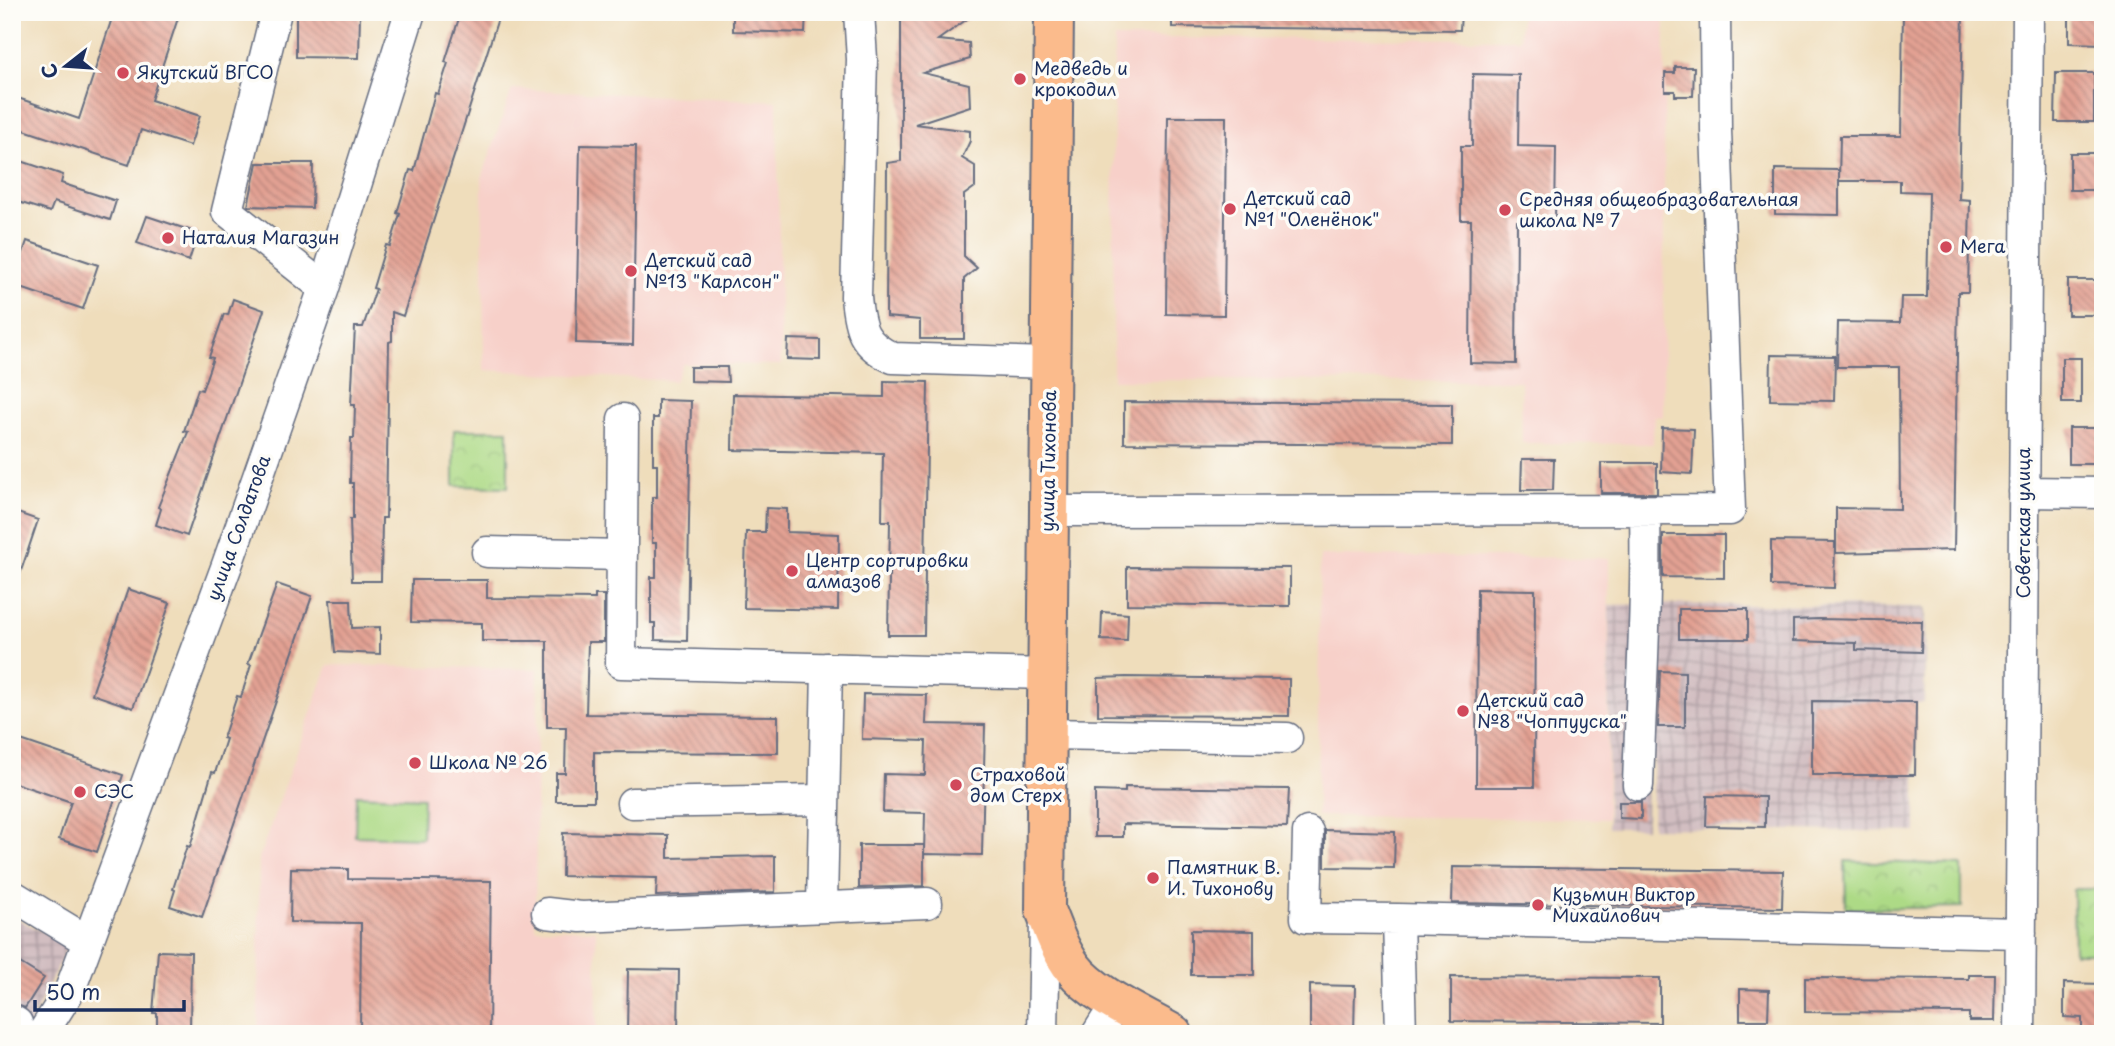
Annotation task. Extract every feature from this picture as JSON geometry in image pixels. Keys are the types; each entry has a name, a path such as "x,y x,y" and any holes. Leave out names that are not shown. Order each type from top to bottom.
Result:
{"main road":[{"name":"улица Тихонова","path":"1045,910 1054,12"},
{"path":"1045,910 1061,949 1075,972 1117,1002 1173,1034"}],"street":[{"path":"275,12 227,211 324,288"},
{"name":"улица Солдатова","path":"42,1034 70,990 86,940 227,565 324,288 410,12"},
{"path":"859,12 862,59 856,298 858,320 865,337 875,350 893,358 1050,363"},
{"path":"1049,511 1730,510 1716,130 1715,12"},
{"name":"Советская улица","path":"2020,1034 2028,12"},
{"path":"623,419 621,663 1047,674"},
{"path":"2024,492 2103,493"},
{"path":"1638,785 1642,653 1647,604 1645,510"},
{"path":"487,552 622,555"},
{"path":"822,905 827,668"},
{"path":"1046,734 1287,738"},
{"path":"632,803 824,800"},
{"path":"1308,832 1306,918 2021,933"},
{"path":"12,895 86,940"},
{"path":"547,913 581,917 822,905 927,903"},
{"path":"1043,1034 1045,910"},
{"path":"1398,919 1401,1034"},
{"path":"1097,1034 1117,1002"},
{"path":"12,1020 17,1023 12,1032"}],"shaded area":[{"name":"Cредняя общеобразовательная школа № 7","path":"1521,12 1665,12 1663,416 1654,416 1653,444 1522,443 1521,381 1113,380 1114,38 1520,39"},
{"name":"Детский сад №13 \"Карлсон\"","path":"512,89 777,101 781,365 683,364 675,381 484,370 482,178"},
{"name":"Детский сад №8 \"Чоппууска\"","path":"1320,556 1609,558 1607,819 1317,816"},
{"path":"1651,604 1646,828 1608,828 1609,605"},
{"path":"1657,604 1926,607 1924,703 1916,703 1916,832 1652,828"},
{"name":"Школа № 26","path":"328,665 538,669 535,928 596,930 597,1034 258,1034 259,858"},
{"path":"12,916 68,945 25,1034 12,1034"}],"green space":[{"path":"454,430 508,430 508,487 454,486"},
{"path":"356,795 423,798 422,838 355,836"},
{"path":"1845,861 1962,865 1962,907 1846,909"},
{"path":"2073,889 2103,889 2103,953 2074,953"}],"building":[{"path":"114,12 180,12 151,100 200,116 190,146 141,130 129,165 12,126 12,96 79,119"},
{"path":"296,12 360,13 359,58 296,57"},
{"path":"461,12 500,12 403,316 392,312 392,341 389,342 386,518 382,518 381,581 352,581 350,519 353,519 353,483 350,483 351,438 354,438 355,405 351,405 355,327 363,327 376,289 373,288 386,245 390,246 410,170 414,171"},
{"path":"733,12 806,12 805,33 733,31"},
{"path":"901,12 977,12 938,40 969,43 970,59 923,73 969,84 970,106 915,124 970,131 970,141 962,158 975,166 975,187 964,195 964,256 977,268 964,279 964,339 920,339 920,320 886,317 887,163 901,161"},
{"path":"1172,12 1461,12 1460,30 1172,27"},
{"path":"1903,12 1963,12 1959,199 1970,200 1968,292 1958,292 1954,550 1836,553 1836,508 1900,509 1899,367 1837,367 1838,322 1900,323 1901,297 1927,297 1929,192 1900,191 1900,181 1839,181 1840,136 1901,136"},
{"path":"2069,12 2103,12 2103,44 2069,43"},
{"path":"1675,67 1694,67 1693,96 1675,96 1675,91 1665,91 1665,73 1675,73"},
{"path":"2056,73 2094,73 2094,122 2055,122"},
{"path":"1473,74 1519,75 1518,146 1556,147 1555,221 1517,221 1516,364 1470,363 1471,220 1461,220 1461,146 1472,146"},
{"path":"1168,117 1226,117 1224,315 1166,314"},
{"path":"580,145 636,146 633,345 576,343"},
{"path":"2070,153 2103,153 2103,190 2070,190"},
{"path":"12,158 63,175 61,183 116,201 110,220 54,202 50,212 12,200"},
{"path":"257,163 313,163 312,208 248,206"},
{"path":"1775,169 1839,170 1839,215 1775,214"},
{"name":"Наталия Магазин","path":"147,216 198,233 189,261 137,243"},
{"path":"27,241 98,265 83,309 12,285"},
{"path":"2068,280 2103,280 2103,315 2068,315"},
{"path":"233,299 264,310 187,536 156,525 161,509 158,507 188,432 184,431 198,389 202,390 213,358 209,357 224,314 228,315"},
{"path":"788,339 820,340 820,360 787,359"},
{"path":"1771,355 1835,356 1834,401 1770,400"},
{"path":"2062,358 2081,358 2081,403 2062,403"},
{"path":"690,367 727,367 728,382 690,381"},
{"path":"884,381 928,382 924,635 888,635 890,521 882,521 883,453 732,450 733,394 884,397"},
{"path":"658,400 691,401 687,641 655,640 655,623 651,623 651,577 656,577 656,543 652,543 652,497 657,497 657,464 653,464 653,418 658,418"},
{"path":"1124,402 1452,404 1452,445 1124,443"},
{"path":"1662,428 1694,429 1692,474 1661,472"},
{"path":"2069,428 2103,428 2103,464 2069,464"},
{"path":"1522,459 1554,459 1553,490 1521,490"},
{"path":"1601,463 1657,463 1657,493 1601,493"},
{"name":"Центр сортировки алмазов","path":"766,508 787,509 787,532 839,534 838,610 744,608 746,532 765,532"},
{"path":"12,511 38,520 15,589 12,588"},
{"path":"1663,535 1724,535 1724,578 1663,577"},
{"path":"1771,541 1835,542 1834,588 1771,586"},
{"path":"1127,567 1290,568 1290,606 1127,604"},
{"path":"412,580 487,580 487,598 595,599 595,595 604,595 604,642 588,642 586,714 778,716 778,753 594,752 594,801 556,801 556,773 565,773 566,727 547,727 547,641 482,641 482,623 411,622"},
{"path":"277,584 312,596 202,917 170,906 175,890 173,889 187,846 190,847 212,772 215,773 226,739 223,738 237,696 241,697 251,665 248,664"},
{"path":"128,589 170,603 133,708 92,694"},
{"path":"1477,589 1535,590 1534,787 1476,787"},
{"path":"330,600 351,600 352,628 380,627 380,654 335,652"},
{"path":"1679,609 1748,609 1748,639 1679,639"},
{"path":"1102,612 1128,614 1127,641 1101,640"},
{"path":"1793,620 1922,621 1921,652 1856,650 1856,643 1793,641"},
{"path":"1660,671 1685,672 1685,727 1658,727"},
{"path":"1098,678 1289,679 1289,716 1098,715"},
{"path":"863,694 927,695 926,724 985,725 982,855 924,854 924,886 859,888 859,845 924,845 924,853 925,813 883,812 884,774 925,775 926,741 862,739"},
{"path":"1812,701 1916,702 1915,775 1812,775"},
{"name":"СЭС","path":"12,737 123,775 97,852 59,839 71,802 12,782"},
{"path":"1125,787 1289,789 1287,827 1123,824 1123,837 1095,837 1095,791 1125,792"},
{"path":"1707,796 1765,797 1765,827 1706,826"},
{"path":"1619,802 1641,802 1641,819 1619,818"},
{"path":"1325,830 1395,832 1394,868 1325,867"},
{"path":"563,833 668,835 668,858 775,856 775,892 656,896 657,878 562,876"},
{"path":"1453,867 1783,871 1782,908 1452,903"},
{"path":"291,868 348,869 348,879 491,881 489,1034 360,1034 361,923 290,922"},
{"path":"1191,930 1254,931 1254,975 1191,975"},
{"path":"158,951 191,952 190,1034 157,1034 157,1013 153,1013"},
{"path":"12,958 44,978 25,1008 12,1003"},
{"path":"628,969 679,970 678,1034 627,1034"},
{"path":"1969,975 1995,975 1994,1021 1969,1021 1969,1013 1805,1012 1805,978 1969,979"},
{"path":"1451,977 1660,978 1660,1023 1451,1021"},
{"path":"2064,983 2103,984 2103,1034 2082,1034 2082,1018 2064,1017"},
{"path":"1310,985 1355,986 1354,1034 1310,1034"},
{"path":"1740,989 1769,990 1768,1020 1740,1020"}],"place":[{"name":"Якутский ВГСО","path":"123,73"},
{"name":"Медведь и крокодил","path":"1020,79"},
{"name":"Детский сад №1 \"Оленёнок\"","path":"1230,209"},
{"name":"Cредняя общеобразовательная школа № 7","path":"1505,210"},
{"name":"Наталия Магазин","path":"168,238"},
{"name":"Мега","path":"1946,247"},
{"name":"Детский сад №13 \"Карлсон\"","path":"631,271"},
{"name":"Центр сортировки алмазов","path":"792,571"},
{"name":"Детский сад №8 \"Чоппууска\"","path":"1463,711"},
{"name":"Школа № 26","path":"415,763"},
{"name":"Страховой дом Стерх","path":"956,785"},
{"name":"СЭС","path":"80,792"},
{"name":"Памятник В. И. Тихонову","path":"1153,878"},
{"name":"Кузьмин Виктор Михайлович","path":"1538,905"}]}
